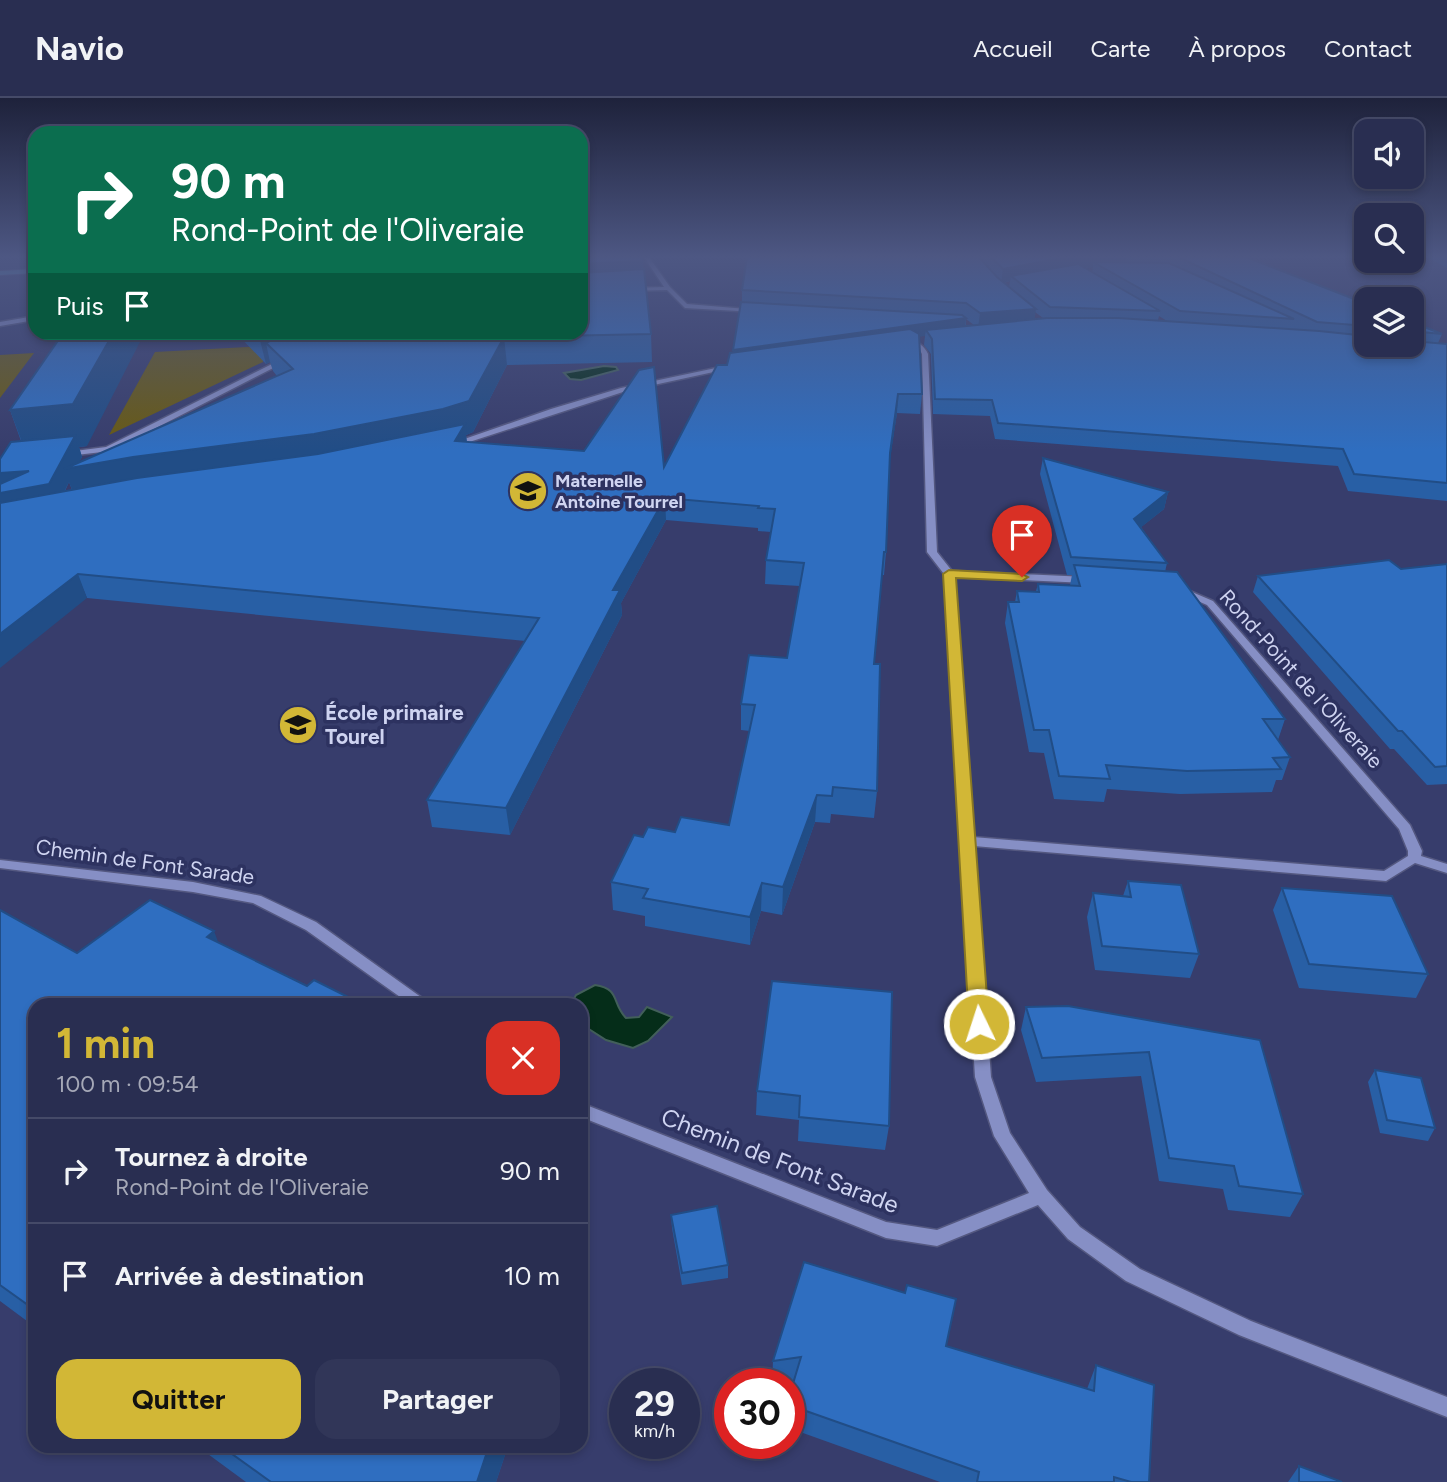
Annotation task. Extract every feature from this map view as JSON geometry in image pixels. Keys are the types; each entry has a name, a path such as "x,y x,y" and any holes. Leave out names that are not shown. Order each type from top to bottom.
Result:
{"street":[{"path":"895,343 922,340"},
{"path":"909,341 923,349 925,354 932,552 949,574 983,1077 1002,1136 1041,1196 1074,1233 1133,1275 1246,1328 1447,1407"},
{"path":"56,455 108,449 279,363 283,351"},
{"path":"438,448 627,388 688,373 739,366"},
{"path":"949,574 1105,581"},
{"name":"Rond-Point de l'Oliveraie","path":"1165,586 1184,590 1210,603 1405,828 1415,851 1415,858"},
{"path":"967,841 1386,876 1415,858 1447,869"},
{"name":"Chemin de Font Sarade","path":"0,864 164,883 256,899 311,926 412,998"},
{"name":"Chemin de Font Sarade","path":"588,1113 886,1230 937,1238 1041,1196"}],"shaded area":[{"path":"264,346 263,362 109,435 155,352"},
{"path":"34,353 0,398 0,355"},
{"path":"604,366 616,367 618,370 581,380 570,379 564,373"},
{"path":"595,985 612,993 626,1018 639,1017 647,1007 672,1017 648,1041 633,1048 606,1040 588,1028 588,998 574,998"}],"building":[{"path":"588,322 650,322 651,334 588,335"},
{"path":"738,322 940,322 733,350"},
{"path":"1011,322 1173,322 1354,335 1354,357 1424,357 1424,342 1447,344 1447,483 1354,474 1343,449 998,423 992,400 935,399 932,339 926,330"},
{"path":"1316,322 1354,322 1354,325 1317,322"},
{"path":"1424,327 1442,334 1424,332"},
{"path":"910,329 919,334 922,394 898,394 890,453 886,552 874,664 880,664 877,791 833,787 832,796 817,795 783,887 762,883 750,917 643,898 648,889 611,882 634,835 643,837 648,827 675,832 681,817 729,825 755,705 741,704 749,655 787,658 804,563 766,560 775,509 665,498 613,590 620,590 506,808 427,800 539,618 78,574 0,634 0,503 137,478 318,454 465,424 455,441 584,451 639,370 654,367 664,467 717,365 727,365 730,353"},
{"path":"58,340 109,340 73,404 10,410"},
{"path":"272,340 502,340 469,401 443,409 314,434 133,457 64,469 293,369 266,343"},
{"path":"75,436 49,484 0,493 0,484 29,471 0,473 0,459 11,442"},
{"path":"1043,458 1168,492 1134,519 1167,563 1071,557"},
{"path":"1389,560 1401,569 1447,564 1447,766 1435,767 1402,731 1398,731 1258,576"},
{"path":"1074,565 1177,572 1285,719 1263,719 1290,757 1273,758 1281,769 1187,771 1106,765 1110,779 1059,776 1049,730 1034,730 1008,602 1019,602 1017,591 1039,592 1038,584 1080,586"},
{"path":"1128,881 1181,885 1199,954 1102,946 1093,893 1131,897"},
{"path":"1282,888 1392,896 1428,974 1309,964"},
{"path":"150,900 214,931 207,937 307,986 314,980 350,998 28,998 28,1305 0,1285 0,910 77,953"},
{"path":"772,981 892,992 889,1126 799,1117 800,1096 757,1091"},
{"path":"1068,1006 1260,1040 1303,1194 1239,1186 1234,1166 1169,1158 1149,1052 1042,1058 1026,1007"},
{"path":"1375,1070 1421,1078 1435,1128 1387,1120"},
{"path":"717,1206 728,1265 682,1273 671,1215"},
{"path":"804,1262 905,1293 907,1285 956,1299 946,1346 1094,1391 1096,1365 1154,1385 1149,1482 1131,1482 1114,1477 1114,1482 977,1482 979,1472 805,1411 805,1368 798,1368 801,1357 773,1361"},
{"path":"231,1453 487,1453 477,1482 271,1482"},
{"path":"1299,1466 1342,1482 1299,1482"}],"place":[{"name":"Maternelle Antoine Tourrel","path":"528,491"},
{"name":"École primaire Tourel","path":"298,725"}],"route":[{"path":"979,1024 949,574 1022,577"}]}
